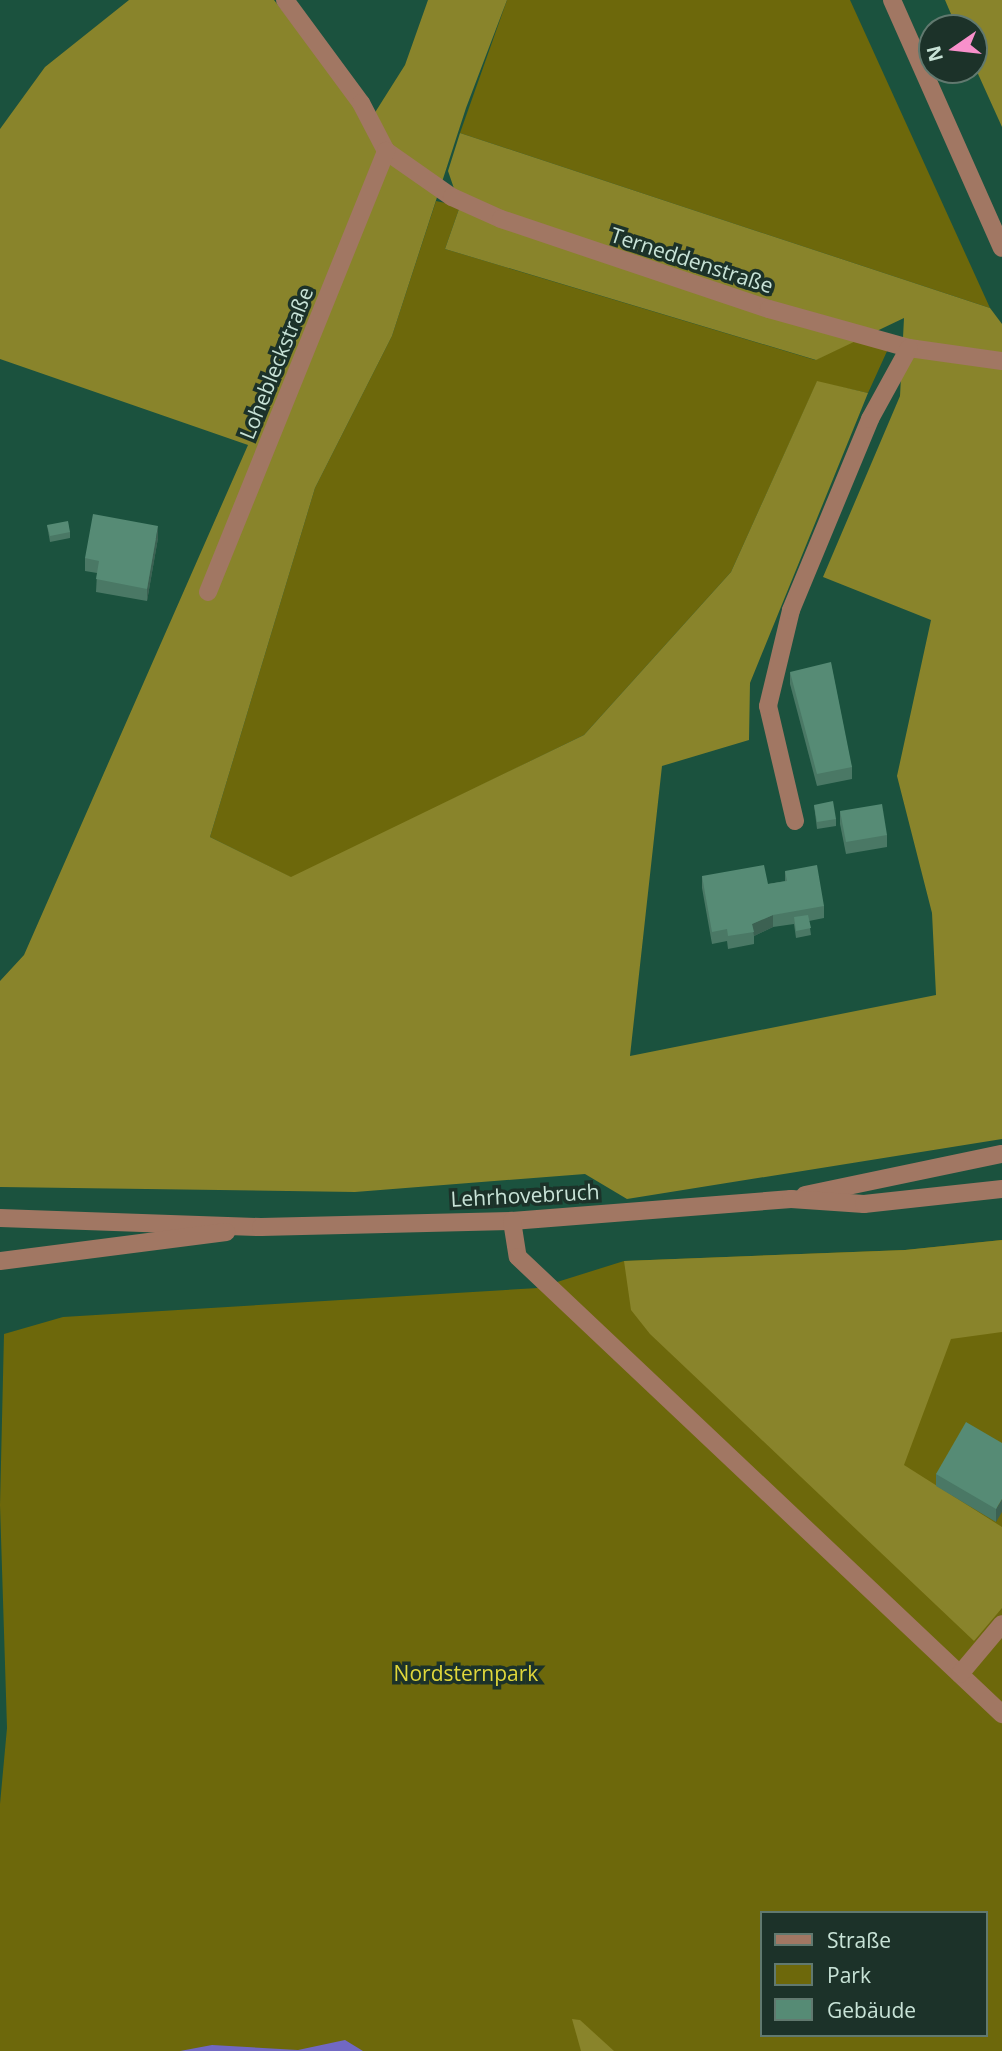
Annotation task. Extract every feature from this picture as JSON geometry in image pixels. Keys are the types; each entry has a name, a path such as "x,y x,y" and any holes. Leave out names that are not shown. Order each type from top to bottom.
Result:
{"street":[{"path":"285,0 360,103 386,151"},
{"path":"892,0 1002,248"},
{"name":"Terneddenstraße","path":"386,151 452,197 501,219 663,276 909,348 1002,361"},
{"name":"Lohebleckstraße","path":"208,592 386,151"},
{"path":"795,821 768,706 788,622 870,419 909,348"},
{"name":"Lehrhovebruch","path":"0,1218 261,1227 512,1221 791,1199 1002,1154"},
{"name":"Lehrhovebruch","path":"791,1199 864,1204 1002,1189"},
{"path":"512,1221 518,1257 1002,1714"},
{"name":"Lehrhovebruch","path":"0,1261 261,1227"},
{"path":"960,1674 1002,1623"}],"green space":[{"path":"507,0 850,0 990,308 460,133"},
{"path":"436,201 460,206 445,249 815,360 856,340 888,349 868,393 817,382 731,572 584,735 292,878 210,837 315,488 392,336"},
{"name":"Nordsternpark","path":"1002,1240 1002,2051 0,2051 0,1804 7,1728 0,1505 4,1334 63,1317 538,1288 624,1261 905,1250"}],"shaded area":[{"path":"129,0 274,0 369,122 405,65 428,0 507,0 466,108 392,336 315,488 210,837 291,877 584,735 731,572 817,381 868,393 750,683 749,740 662,766 630,1056 936,995 932,913 897,776 931,620 823,577 900,396 904,318 816,360 445,249 460,206 448,171 460,133 990,308 1002,324 1002,1139 627,1199 585,1174 355,1192 0,1187 0,981 24,955 248,445 0,359 0,129 45,67"},
{"path":"945,0 1002,0 1002,127 983,84 988,84 988,14 951,14"},
{"path":"1002,1240 1002,1332 951,1339 904,1465 1002,1527 1002,1608 974,1641 650,1334 631,1310 624,1261 905,1250"},
{"path":"572,2019 580,2020 614,2051 581,2051"},
{"path":"345,2040 363,2051 180,2051 212,2045 298,2050"}],"building":[{"path":"93,514 158,526 147,589 96,579 99,561 85,558"},
{"path":"68,521 70,532 50,536 47,525"},
{"path":"831,662 852,767 817,774 790,672"},
{"path":"833,801 836,819 817,822 814,805"},
{"path":"882,804 887,835 846,842 840,811"},
{"path":"764,865 768,884 787,881 785,871 817,865 824,906 773,915 752,924 754,932 728,936 727,929 712,932 702,876"},
{"path":"808,915 811,928 796,931 794,917"},
{"path":"966,1422 1002,1443 1002,1499 996,1509 936,1474"}]}
